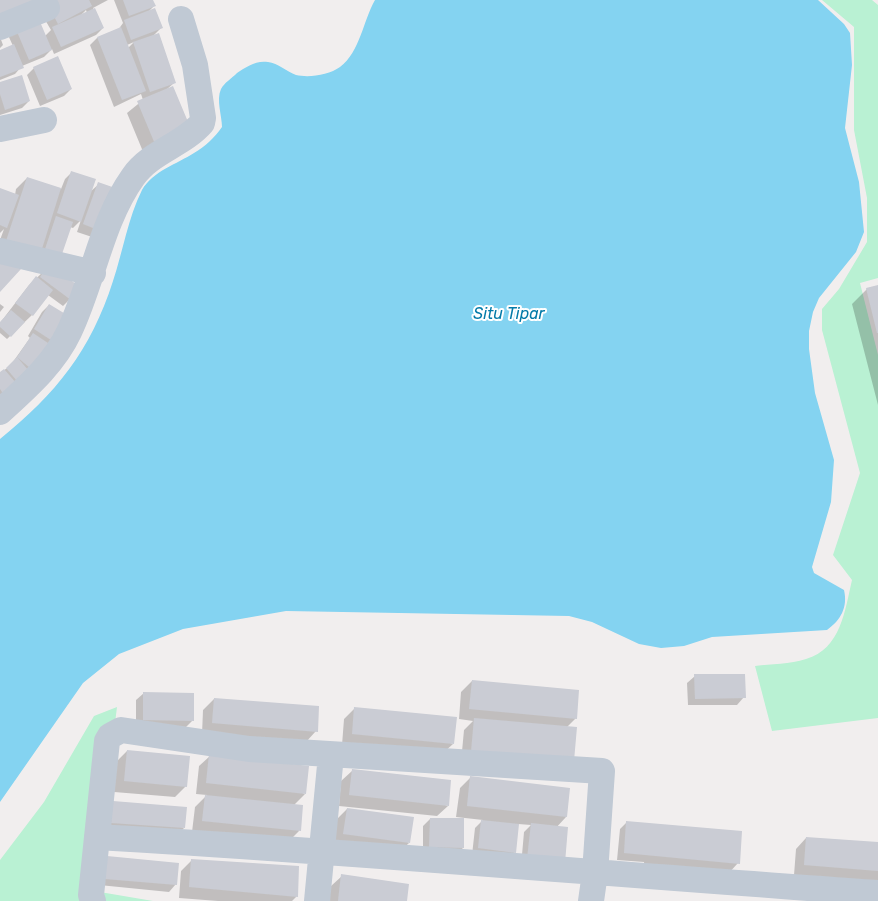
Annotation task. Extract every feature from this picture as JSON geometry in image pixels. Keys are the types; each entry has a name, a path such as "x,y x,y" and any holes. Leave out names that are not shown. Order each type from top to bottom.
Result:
{"street":[{"path":"0,27 47,8"},
{"path":"0,412 38,376 68,334 93,273 114,212 134,174 144,163 202,123 203,118 195,65 181,19"},
{"path":"0,129 44,120"},
{"path":"0,250 93,273"},
{"path":"93,901 91,894 108,741 116,731 121,730 249,749 602,771 595,873 591,901"},
{"path":"317,901 331,755"},
{"path":"98,837 321,850 595,873 878,893"}],"green space":[{"path":"822,0 872,0 878,5 878,278 860,283 878,355 878,718 772,731 755,666 800,661 818,654 827,647 840,627 852,580 833,555 860,473 822,330 822,309 839,289 867,242 867,198 854,130 854,27"},
{"path":"117,707 94,891 153,901 0,901 0,860 44,802 94,716"}],"water":[{"name":"Situ Tipar","path":"375,0 818,0 844,24 850,33 852,65 845,128 859,182 864,232 856,252 819,298 813,312 809,331 809,349 815,393 834,460 831,502 812,567 814,573 844,590 845,602 842,613 827,630 712,637 684,646 661,648 639,644 592,622 569,616 286,611 183,629 119,654 83,683 0,802 0,439 55,387 82,349 104,306 117,270 133,212 142,190 152,178 202,148 219,131 222,127 219,98 224,85 240,71 259,62 272,63 301,76 319,75 335,70 347,61 357,45"}],"building":[{"path":"0,0 37,0 0,23"},
{"path":"57,0 89,0 92,6 58,24 48,5"},
{"path":"123,0 153,0 156,6 129,16"},
{"path":"95,8 104,28 61,47 52,27"},
{"path":"155,8 163,28 131,40 124,20"},
{"path":"38,17 52,50 29,60 15,27"},
{"path":"121,27 146,91 122,100 97,37"},
{"path":"159,33 176,83 150,92 133,42"},
{"path":"14,44 24,68 0,77 0,50"},
{"path":"58,56 72,89 47,100 33,67"},
{"path":"22,75 30,101 5,110 0,94 0,82"},
{"path":"173,86 191,129 155,144 137,101"},
{"path":"71,171 96,179 81,222 57,213"},
{"path":"27,177 61,188 41,252 6,241"},
{"path":"98,182 118,189 103,232 83,224"},
{"path":"0,188 19,195 7,228 0,225"},
{"path":"56,216 73,222 62,254 45,249"},
{"path":"0,253 21,269 0,292"},
{"path":"49,264 80,287 71,300 40,277"},
{"path":"36,276 53,290 33,316 15,303"},
{"path":"878,285 878,333 877,333 866,288"},
{"path":"49,304 72,318 54,342 34,329"},
{"path":"11,310 25,322 11,337 0,327 0,322"},
{"path":"33,333 54,347 36,373 17,357"},
{"path":"17,357 34,377 23,388 6,368"},
{"path":"4,369 22,390 8,401 0,389 0,372"},
{"path":"694,674 745,674 746,698 695,699"},
{"path":"472,680 579,690 577,719 469,709"},
{"path":"143,692 194,693 194,721 143,720"},
{"path":"214,698 319,706 318,732 212,723"},
{"path":"354,707 457,717 454,744 352,734"},
{"path":"474,718 577,727 574,761 471,752"},
{"path":"127,750 190,756 187,787 124,781"},
{"path":"209,754 309,766 306,794 206,783"},
{"path":"352,769 451,780 449,806 349,795"},
{"path":"470,776 570,788 567,817 467,806"},
{"path":"205,795 303,805 301,831 202,821"},
{"path":"113,801 187,807 185,828 111,823"},
{"path":"347,808 414,817 410,843 343,834"},
{"path":"430,818 464,818 464,848 429,847"},
{"path":"481,820 519,824 516,853 478,848"},
{"path":"626,821 742,831 740,864 624,853"},
{"path":"531,823 568,827 565,863 527,859"},
{"path":"806,837 878,842 878,871 804,865"},
{"path":"107,856 179,863 177,885 105,879"},
{"path":"191,859 299,866 298,897 189,887"},
{"path":"341,874 409,884 407,901 338,901"}]}
